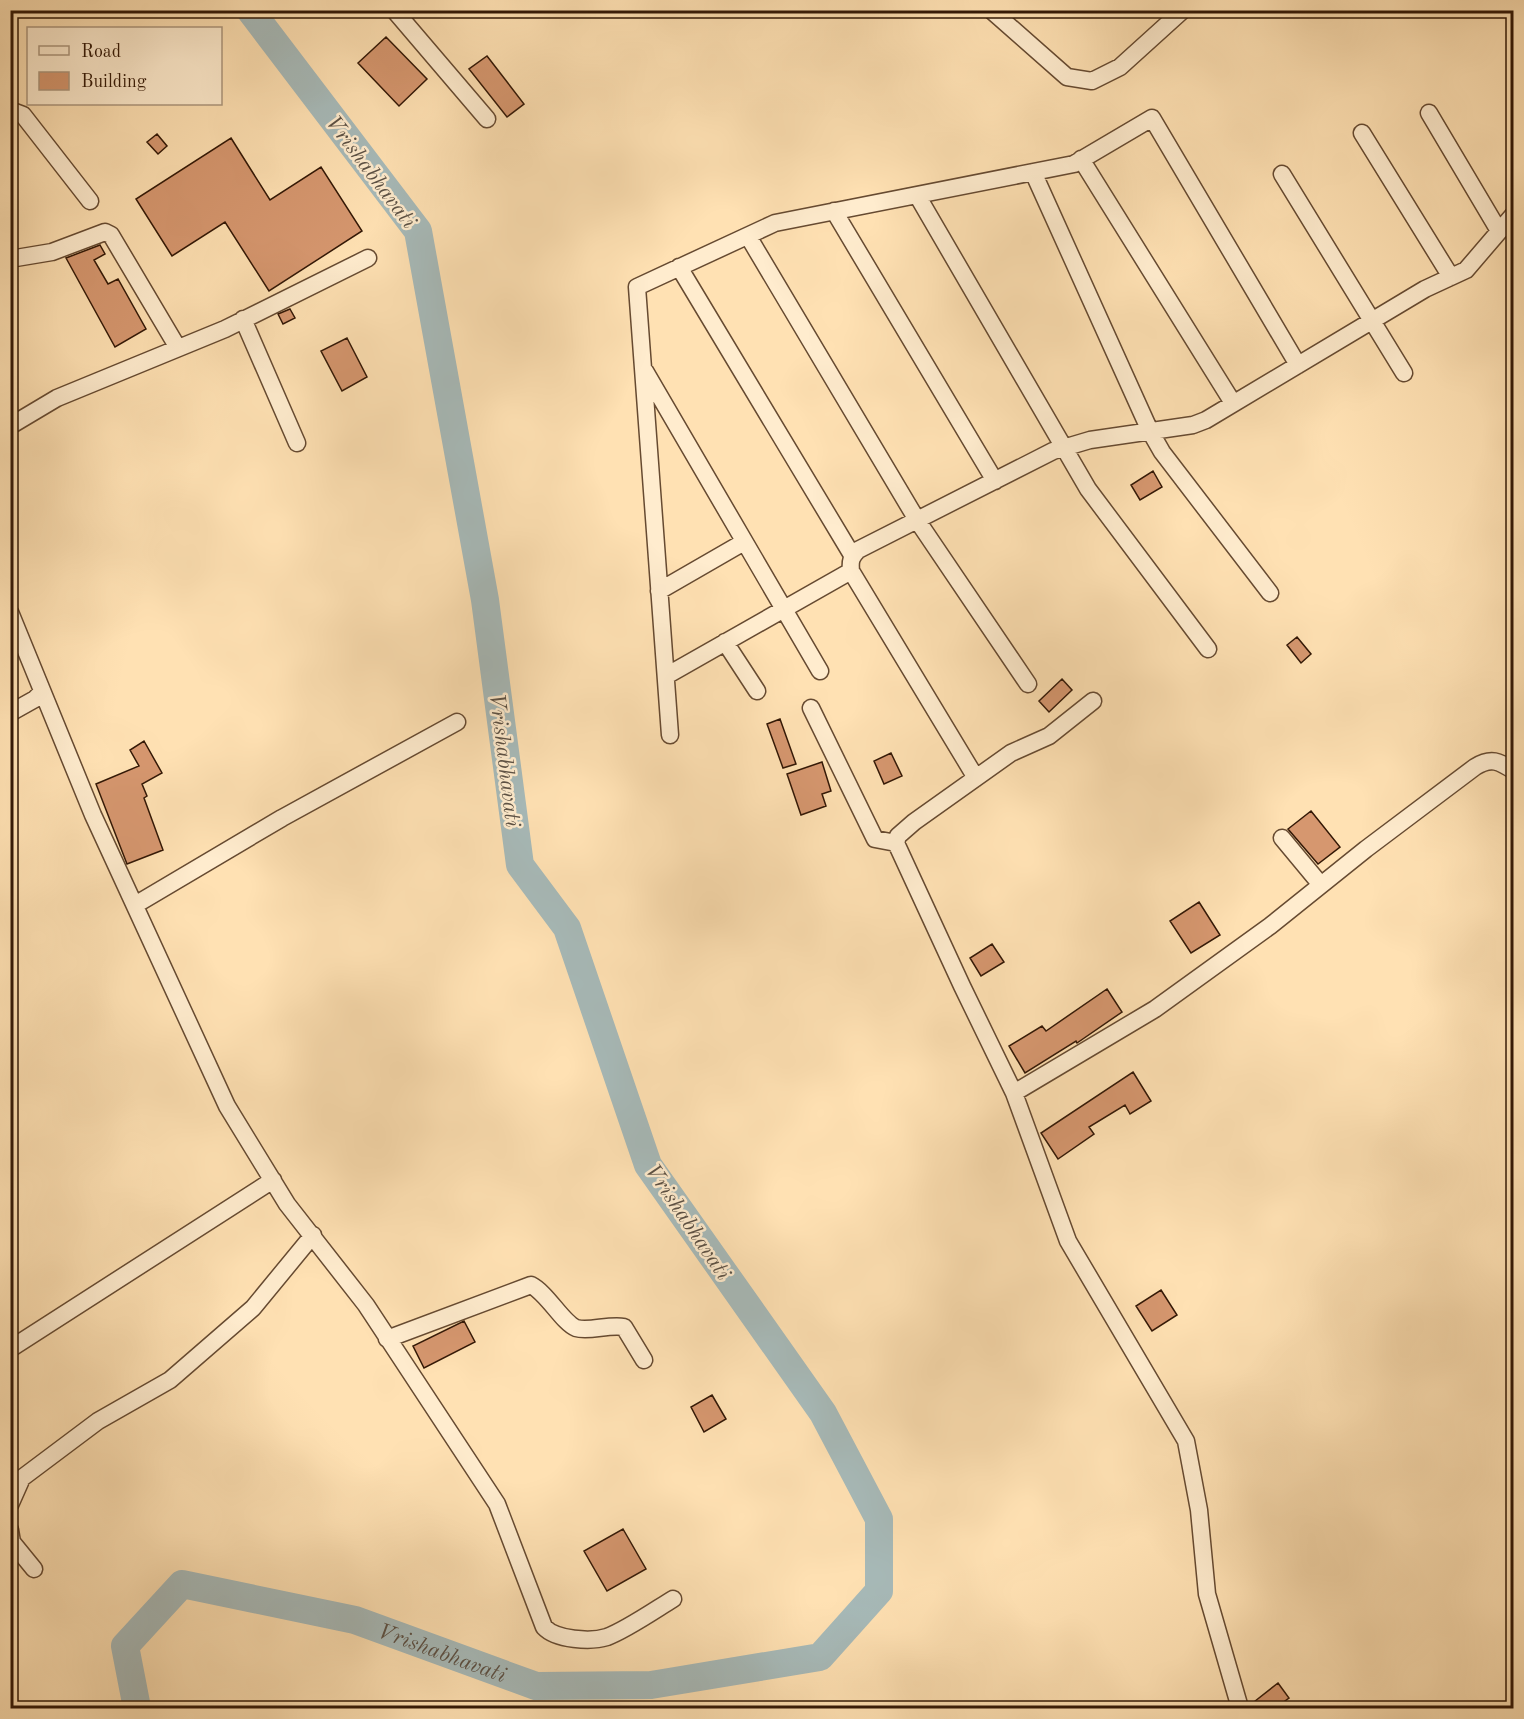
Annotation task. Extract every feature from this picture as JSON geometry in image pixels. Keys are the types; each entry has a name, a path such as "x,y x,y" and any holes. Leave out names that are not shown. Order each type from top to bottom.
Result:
{"street":[{"path":"394,10 487,119"},
{"path":"991,10 1067,77 1092,81 1120,67 1183,10"},
{"path":"10,114 15,112 23,115 90,201"},
{"path":"1429,113 1499,231"},
{"path":"670,735 637,287 775,223 1074,164 1152,118 1298,365"},
{"path":"1362,133 1451,277"},
{"path":"1082,159 1233,403"},
{"path":"1033,172 1161,452 1270,593"},
{"path":"1282,174 1404,373"},
{"path":"917,195 1088,489 1208,650"},
{"path":"834,211 995,481"},
{"path":"666,676 783,609 852,563 858,550 1065,447 1090,440 1193,425 1206,420 1372,321 1466,270 1514,214"},
{"path":"10,259 52,252 105,231 111,236 178,348"},
{"path":"748,236 917,520 1028,684"},
{"path":"10,426 57,398 243,320 368,258"},
{"path":"679,267 976,778"},
{"path":"243,320 297,443"},
{"path":"642,367 820,671"},
{"path":"660,591 744,542"},
{"path":"10,612 42,684 42,692 93,815 227,1106 287,1204 366,1305 497,1504 542,1622 548,1631 565,1638 608,1636 673,1599"},
{"path":"725,642 757,691"},
{"path":"10,713 35,699 42,692"},
{"path":"1093,701 1049,736 1011,753 914,822 898,836 896,843 1014,1093 1071,1248 1188,1448 1199,1510 1207,1594 1240,1708"},
{"path":"811,708 875,838 896,843"},
{"path":"135,905 282,819 457,722"},
{"path":"1014,1093 1155,1009 1270,926 1366,849 1483,762 1493,760 1501,762 1514,771"},
{"path":"1282,838 1320,885"},
{"path":"10,1349 273,1180"},
{"path":"10,1505 22,1478 98,1421 170,1380 253,1308 313,1235"},
{"path":"387,1339 531,1285 540,1290 573,1326 582,1328 624,1327 644,1360"},
{"path":"10,1530 12,1542 34,1569"}],"building":[{"path":"386,37 427,79 399,106 358,63"},
{"path":"487,56 524,104 507,117 469,69"},
{"path":"157,134 167,146 158,154 147,142"},
{"path":"231,138 270,200 321,167 362,231 269,291 225,222 172,256 136,199"},
{"path":"100,245 105,254 94,260 108,284 118,279 146,329 115,347 66,258"},
{"path":"290,309 295,318 283,324 278,314"},
{"path":"347,338 367,377 342,391 321,351"},
{"path":"1153,471 1162,487 1140,500 1131,485"},
{"path":"1297,637 1311,654 1301,663 1287,645"},
{"path":"1062,679 1072,690 1049,712 1039,701"},
{"path":"780,719 796,764 783,768 767,724"},
{"path":"144,741 162,773 142,784 147,796 144,798 163,850 127,864 96,784 139,766 130,750"},
{"path":"891,753 902,776 884,784 874,761"},
{"path":"822,762 831,791 822,794 826,806 801,815 787,774"},
{"path":"1311,811 1340,847 1318,864 1288,829"},
{"path":"1199,902 1220,935 1191,953 1170,921"},
{"path":"992,944 1004,962 981,976 970,958"},
{"path":"1107,989 1122,1012 1077,1043 1076,1041 1025,1073 1009,1046 1042,1026 1046,1031"},
{"path":"1133,1072 1151,1101 1130,1114 1125,1105 1089,1127 1094,1134 1058,1159 1041,1133"},
{"path":"1161,1290 1177,1315 1152,1331 1136,1306"},
{"path":"464,1321 475,1342 424,1368 413,1346"},
{"path":"712,1395 726,1419 704,1432 691,1407"},
{"path":"623,1529 646,1569 607,1591 584,1551"},
{"path":"1278,1683 1289,1698 1275,1708 1250,1708 1250,1705"}],"waterway":[{"name":"Vrishabhavati","path":"137,1708 125,1646 182,1584 355,1620 536,1686 651,1685 820,1657 879,1591 879,1519 823,1413 648,1165 567,928 520,865 485,600 418,231 250,10"}]}
